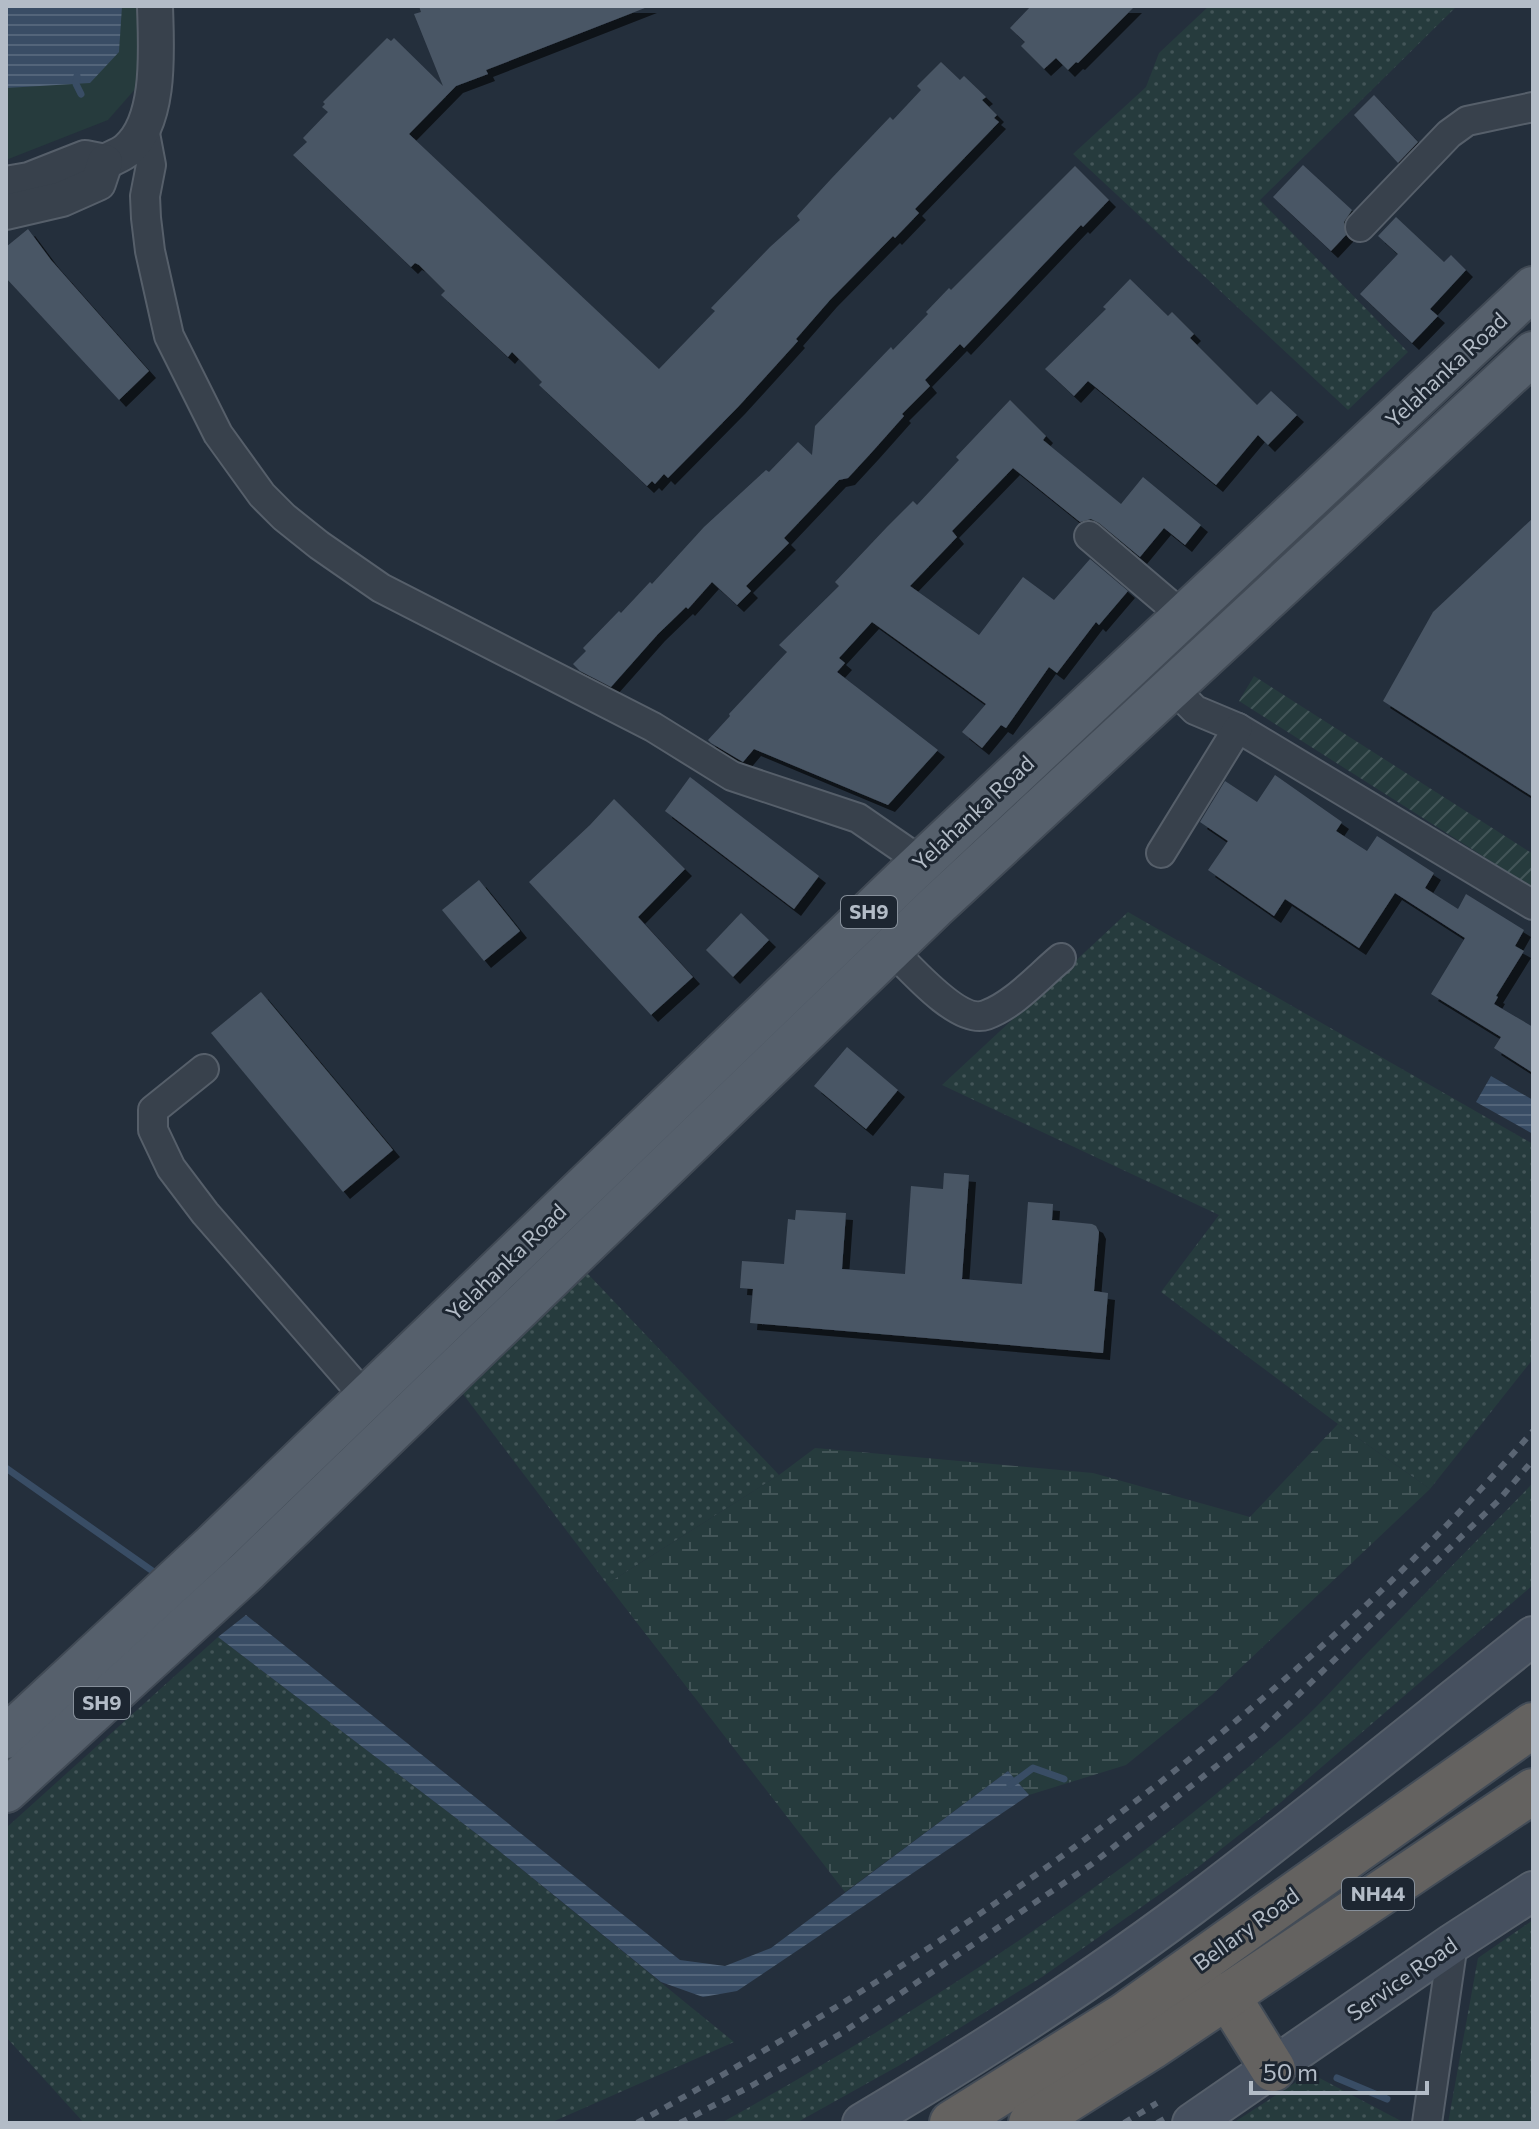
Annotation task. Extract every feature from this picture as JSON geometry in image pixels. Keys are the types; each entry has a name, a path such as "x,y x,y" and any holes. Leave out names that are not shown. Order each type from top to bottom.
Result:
{"highway":[{"name":"Bellary Road","path":"952,2123 1125,2015 1533,1725"},
{"name":"Bellary Road","path":"1031,2123 1150,2048 1533,1791"},
{"path":"1225,1996 1273,2069"}],"main road":[{"name":"Yelahanka Road","path":"107,1643 213,1545 922,862 1533,288"},
{"name":"Yelahanka Road","path":"134,1674 248,1570 891,949 1533,353"},
{"path":"281,1479 308,1511"},
{"path":"862,2123 1066,1996 1209,1893 1533,1636"},
{"path":"107,1643 134,1674"},
{"name":"SH9","path":"6,1737 107,1643"},
{"name":"SH9","path":"6,1791 134,1674"},
{"name":"Service Road","path":"1192,2123 1533,1891"}],"street":[{"path":"6,184 29,180 85,158 105,162 128,149 144,128 157,73 155,6"},
{"path":"1360,227 1449,134 1467,121 1533,107"},
{"path":"144,128 151,165 145,196 147,229 169,336 218,434 262,495 284,517 381,588 653,727 732,776 858,818 922,862"},
{"path":"6,212 62,199 98,183 105,162"},
{"path":"1089,536 1183,616"},
{"path":"1181,679 1206,695 1238,728 1533,905"},
{"path":"1161,853 1238,728"},
{"path":"891,949 964,1014 983,1016 1006,1003 1061,958"},
{"path":"204,1069 153,1110 153,1130 171,1168 215,1225 366,1398"},
{"path":"1427,2123 1453,1943"}],"green space":[{"path":"6,6 136,6 144,79 108,120 6,160"},
{"path":"1209,6 1457,6 1260,200 1408,352 1348,410 1073,154 1146,87 1159,53"},
{"path":"1254,676 1533,854 1533,888 1239,701"},
{"path":"1128,912 1533,1144 1533,1359 1430,1489 1161,1292 1219,1215 942,1085"},
{"path":"587,1273 779,1475 607,1584 463,1394"},
{"path":"1338,1424 1430,1489 1212,1695 1126,1765 1029,1795 1008,1771 845,1892 607,1584 779,1475 815,1448 1093,1473 1250,1517"},
{"path":"1533,1483 1533,1585 1280,1803 1197,1868 1042,1977 900,2065 796,2123 721,2123 947,1988 1020,1940 1162,1837 1307,1715"},
{"path":"218,1637 498,1850 734,2042 550,2123 84,2123 6,2037 6,1828"},
{"path":"1533,1920 1533,2123 1448,2123 1478,1958"},
{"path":"1310,2073 1403,2122 1403,2123 1233,2123"}],"water":[{"path":"6,6 122,6 119,52 90,83 6,88"},
{"path":"1491,1076 1533,1100 1533,1134 1476,1102"},
{"path":"246,1615 680,1960 725,1966 771,1948 1008,1771 1029,1795 737,1991 703,1997 661,1982 498,1850 218,1637"}],"building":[{"path":"419,6 650,6 486,70 488,74 456,86 409,134 659,369 715,311 711,308 800,220 797,216 831,179 890,117 893,120 921,90 917,86 941,62 960,80 964,76 986,97 982,100 997,115 994,118 999,122 915,209 919,213 830,300 796,339 798,341 738,407 668,478 664,474 655,484 652,481 647,486 539,385 542,382 512,352 508,357 441,295 445,291 419,265 415,263 411,267 293,155 307,142 303,138 328,112 322,107 323,102 387,38 391,41 394,38 443,86 414,14 421,12"},
{"path":"1031,6 1135,6 1068,70 1056,58 1044,69 1021,46 1025,42 1010,28"},
{"path":"1374,95 1418,142 1398,163 1354,115"},
{"path":"1303,165 1352,210 1344,222 1346,235 1331,251 1273,197"},
{"path":"1075,166 1109,200 1083,227 1081,225 964,348 960,344 925,380 930,386 902,414 904,416 872,452 848,478 839,480 784,538 789,543 746,586 751,591 737,605 712,582 688,609 686,607 658,634 611,687 580,671 573,664 586,651 583,648 650,582 652,584 704,527 766,470 769,472 798,442 812,455 815,426 891,347 893,350 928,314 926,312 949,288 951,290"},
{"path":"1396,217 1444,262 1451,255 1466,270 1430,309 1438,316 1412,343 1360,294 1398,254 1378,236"},
{"path":"28,229 51,260 149,371 119,400 6,278 6,247"},
{"path":"1130,279 1168,316 1172,312 1194,334 1190,338 1257,405 1271,391 1297,415 1268,445 1258,435 1216,485 1088,381 1074,396 1045,369 1106,309 1103,307"},
{"path":"1010,400 1046,436 1043,440 1121,504 1143,477 1201,525 1185,545 1164,528 1140,557 1099,523 1091,519 1080,522 1013,468 952,531 957,537 910,586 979,635 1023,577 1054,600 1090,559 1128,591 1099,625 1096,622 1057,673 1049,667 1006,728 1001,725 982,748 962,732 986,704 872,622 839,658 845,663 837,672 938,750 888,805 754,749 743,762 711,743 708,740 729,714 787,652 779,645 839,586 835,582 887,527 913,501 917,505 959,460 956,457"},
{"path":"1533,518 1533,797 1383,701 1433,612"},
{"path":"1275,775 1342,822 1336,831 1367,851 1377,836 1434,873 1425,888 1458,909 1466,894 1524,930 1515,946 1524,951 1494,1004 1533,1027 1533,1073 1494,1048 1501,1037 1431,994 1465,938 1395,893 1359,948 1285,899 1274,916 1208,870 1228,841 1200,822 1225,781 1257,802"},
{"path":"690,777 819,876 794,909 665,811"},
{"path":"614,799 685,869 638,917 693,977 651,1015 529,882"},
{"path":"479,880 520,931 484,961 442,910"},
{"path":"741,913 769,940 733,977 706,950"},
{"path":"261,992 393,1150 343,1192 211,1033"},
{"path":"847,1047 898,1090 866,1129 814,1086"},
{"path":"944,1173 969,1175 962,1279 1022,1284 1028,1202 1053,1204 1052,1220 1096,1226 1099,1232 1094,1291 1108,1293 1103,1353 750,1323 753,1289 740,1288 742,1261 784,1264 788,1219 795,1220 796,1210 846,1213 842,1269 905,1274 911,1186 943,1189"}],"waterway":[{"path":"77,76 76,84 81,94"},
{"path":"6,1468 161,1577"},
{"path":"1010,1785 1033,1768 1064,1779"},
{"path":"1337,2078 1387,2099"}],"railway":[{"path":"637,2123 760,2053 882,1978 1000,1900 1116,1816 1227,1728 1334,1635 1437,1536 1533,1431"},
{"path":"680,2123 842,2033 1092,1864 1261,1731 1498,1501 1533,1460"},
{"path":"1124,2123 1157,2103"},
{"path":"1157,2123 1166,2118"}]}
